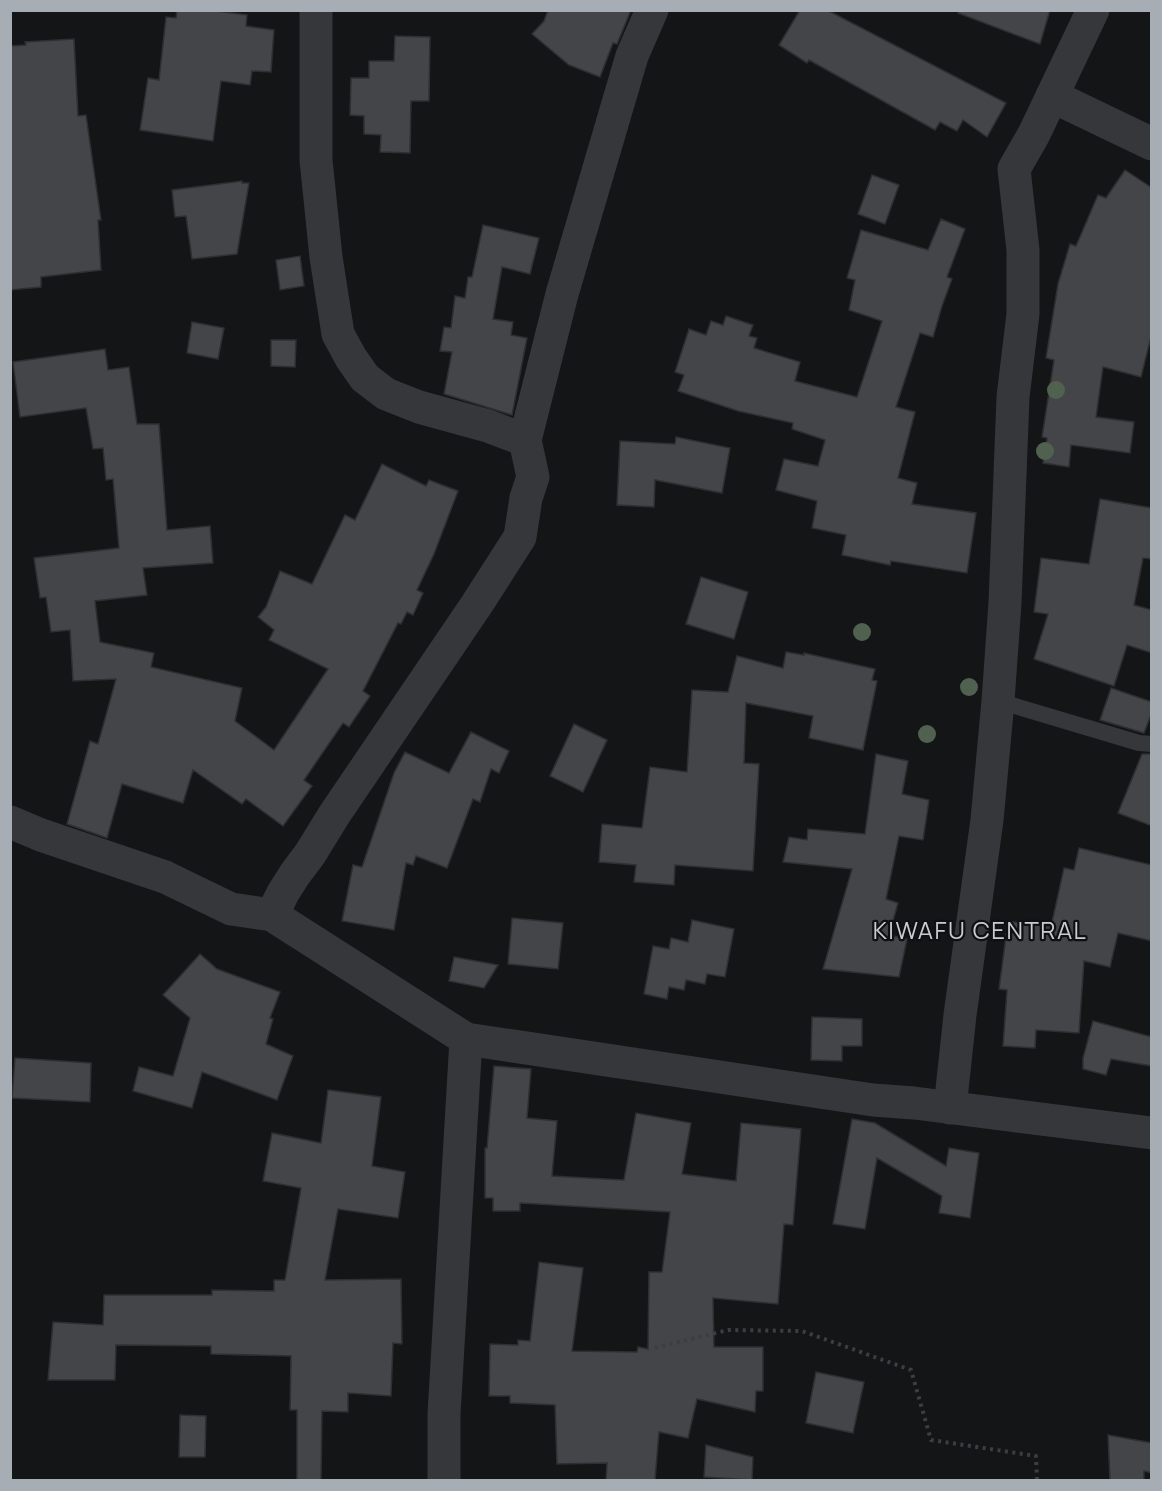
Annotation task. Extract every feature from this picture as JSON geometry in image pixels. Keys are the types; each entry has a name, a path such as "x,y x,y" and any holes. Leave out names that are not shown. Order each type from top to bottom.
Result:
{"street":[{"path":"316,10 316,160 326,257 338,334 365,378 386,394 419,407 488,426 525,440"},
{"path":"272,915 283,892 340,805 520,537 526,498 533,477 525,440 562,294 632,56 652,10"},
{"path":"950,1108 960,1015 987,820 998,701 1013,397 1023,314 1023,250 1014,169 1034,134 1093,10"},
{"path":"1052,96 1152,144"},
{"path":"10,822 58,841 165,877 231,909 272,915 466,1039 873,1100 1152,1133"},
{"path":"444,1480 444,1414 466,1039"}],"lane":[{"path":"998,701 1139,743 1152,744"}],"path":[{"path":"655,1348 728,1330 802,1331 911,1370 932,1440 1036,1456 1037,1480"}],"building":[{"path":"177,10 209,10 247,15 246,26 274,30 271,72 252,71 250,85 221,81 213,141 140,130 148,78 159,80 166,17 176,18"},
{"path":"548,10 631,10 617,44 613,43 600,77 569,65 532,34 544,21"},
{"path":"800,10 827,10 1006,103 987,137 963,120 957,131 940,122 935,130 809,60 807,63 779,45"},
{"path":"959,10 1050,10 1040,44 958,13"},
{"path":"395,36 430,37 429,101 411,101 410,153 380,152 381,135 364,134 364,116 350,115 351,78 369,78 369,61 394,61"},
{"path":"74,39 78,116 86,115 101,220 98,220 101,270 41,277 41,287 10,290 10,46 26,45 25,42"},
{"path":"1125,170 1152,188 1152,333 1141,377 1103,367 1096,417 1134,422 1130,453 1071,445 1069,467 1043,463 1047,438 1042,437 1054,360 1046,358 1058,284 1070,244 1076,246 1098,195 1106,198"},
{"path":"872,175 899,185 885,224 858,214"},
{"path":"242,181 242,183 249,183 237,254 192,259 186,216 175,217 172,190"},
{"path":"941,219 965,229 947,277 952,279 933,337 920,333 896,407 915,412 898,478 917,483 912,504 976,513 967,573 891,561 890,565 842,555 846,535 812,528 817,501 776,490 784,459 818,466 825,440 792,429 793,423 738,411 678,391 684,375 675,372 689,329 706,335 711,321 723,325 726,316 753,325 749,336 757,338 754,348 800,362 795,381 857,397 882,321 849,310 855,280 847,278 861,230 928,250"},
{"path":"483,225 539,238 530,274 502,267 493,319 513,322 511,335 527,338 512,415 444,394 452,352 440,351 444,327 451,328 455,296 465,298 468,277 472,277"},
{"path":"300,256 304,286 280,290 276,260"},
{"path":"192,322 224,328 218,359 187,353"},
{"path":"271,340 296,340 295,367 271,366"},
{"path":"105,349 108,370 129,367 137,424 159,424 167,530 210,526 213,563 143,568 147,595 95,601 100,642 154,653 151,667 242,688 235,721 274,750 328,669 269,640 274,630 258,617 266,607 280,571 312,584 345,515 355,520 382,464 426,486 429,480 458,491 434,554 417,590 423,593 413,615 407,612 401,624 398,623 363,691 370,696 349,727 343,723 304,780 312,786 283,826 246,799 242,804 193,770 183,803 122,784 107,838 67,824 90,741 98,744 116,679 73,681 70,630 51,632 46,597 40,598 34,558 119,548 113,479 106,480 103,448 93,449 86,408 20,417 13,362"},
{"path":"676,437 730,448 722,493 655,480 654,507 617,505 620,441 675,444"},
{"path":"1100,499 1152,508 1152,559 1143,558 1134,605 1152,610 1152,653 1127,645 1114,686 1034,659 1048,614 1034,612 1041,558 1089,564"},
{"path":"701,577 748,592 734,639 686,624"},
{"path":"786,652 804,655 804,653 875,669 872,680 877,681 863,750 809,738 813,716 746,703 744,763 759,764 753,871 675,865 674,885 634,882 636,865 599,862 602,824 642,828 650,767 687,772 692,690 728,692 737,656 783,668"},
{"path":"1111,688 1152,702 1152,712 1144,733 1100,720"},
{"path":"574,724 607,740 583,792 550,776"},
{"path":"471,732 509,751 499,773 491,769 480,802 473,799 447,868 416,856 413,865 406,863 394,930 342,921 353,865 362,867 394,773 405,752 449,773"},
{"path":"876,754 908,761 902,794 929,800 923,840 899,836 886,899 898,903 889,935 907,939 899,977 823,969 852,869 783,862 789,837 807,840 808,829 865,834"},
{"path":"1142,754 1152,754 1152,826 1118,813"},
{"path":"1079,848 1152,865 1152,941 1118,933 1110,967 1084,961 1079,1033 1036,1030 1035,1048 1003,1046 1007,990 999,989 1008,921 1051,927 1064,868 1074,870"},
{"path":"512,918 563,923 558,969 508,964"},
{"path":"692,920 734,929 725,977 707,974 705,984 686,980 684,990 669,987 667,999 644,994 653,946 669,949 671,938 688,942"},
{"path":"200,954 217,969 280,992 270,1018 273,1019 266,1044 293,1056 277,1100 202,1072 192,1108 133,1091 139,1067 173,1076 190,1018 163,995"},
{"path":"454,957 498,965 484,988 449,981"},
{"path":"812,1017 862,1019 862,1046 842,1046 842,1061 811,1060"},
{"path":"1093,1021 1152,1037 1152,1066 1111,1059 1106,1075 1083,1069 1083,1058"},
{"path":"15,1058 91,1063 90,1102 12,1098"},
{"path":"494,1066 531,1069 527,1118 557,1121 552,1176 624,1180 636,1113 691,1123 682,1174 736,1181 741,1123 801,1129 793,1225 784,1224 778,1304 713,1298 714,1347 763,1347 763,1391 756,1391 755,1412 697,1399 688,1438 659,1432 655,1480 606,1480 607,1463 557,1464 555,1405 510,1403 510,1396 489,1396 490,1344 518,1345 518,1340 530,1341 539,1262 583,1268 572,1351 637,1352 638,1347 648,1349 649,1272 662,1272 670,1212 520,1203 520,1211 493,1211 493,1198 485,1198 485,1148 487,1148"},
{"path":"328,1090 381,1097 372,1166 405,1172 398,1218 338,1209 325,1280 401,1279 402,1344 393,1343 391,1396 348,1393 348,1412 322,1411 321,1480 297,1480 297,1410 290,1410 291,1356 211,1354 211,1346 116,1345 115,1380 48,1380 53,1322 103,1325 104,1295 212,1295 212,1290 274,1291 274,1280 285,1280 301,1188 263,1181 272,1133 321,1143"},
{"path":"852,1119 875,1123 946,1166 949,1148 979,1153 970,1218 939,1213 942,1196 877,1158 865,1229 833,1224"},
{"path":"816,1372 864,1382 853,1433 806,1423"},
{"path":"180,1415 206,1416 205,1457 179,1457"},
{"path":"1108,1435 1152,1443 1152,1473 1144,1471 1144,1480 1110,1480"},
{"path":"706,1445 753,1457 752,1480 704,1477"}],"district":[{"name":"KIWAFU CENTRAL","path":"980,929"}]}
